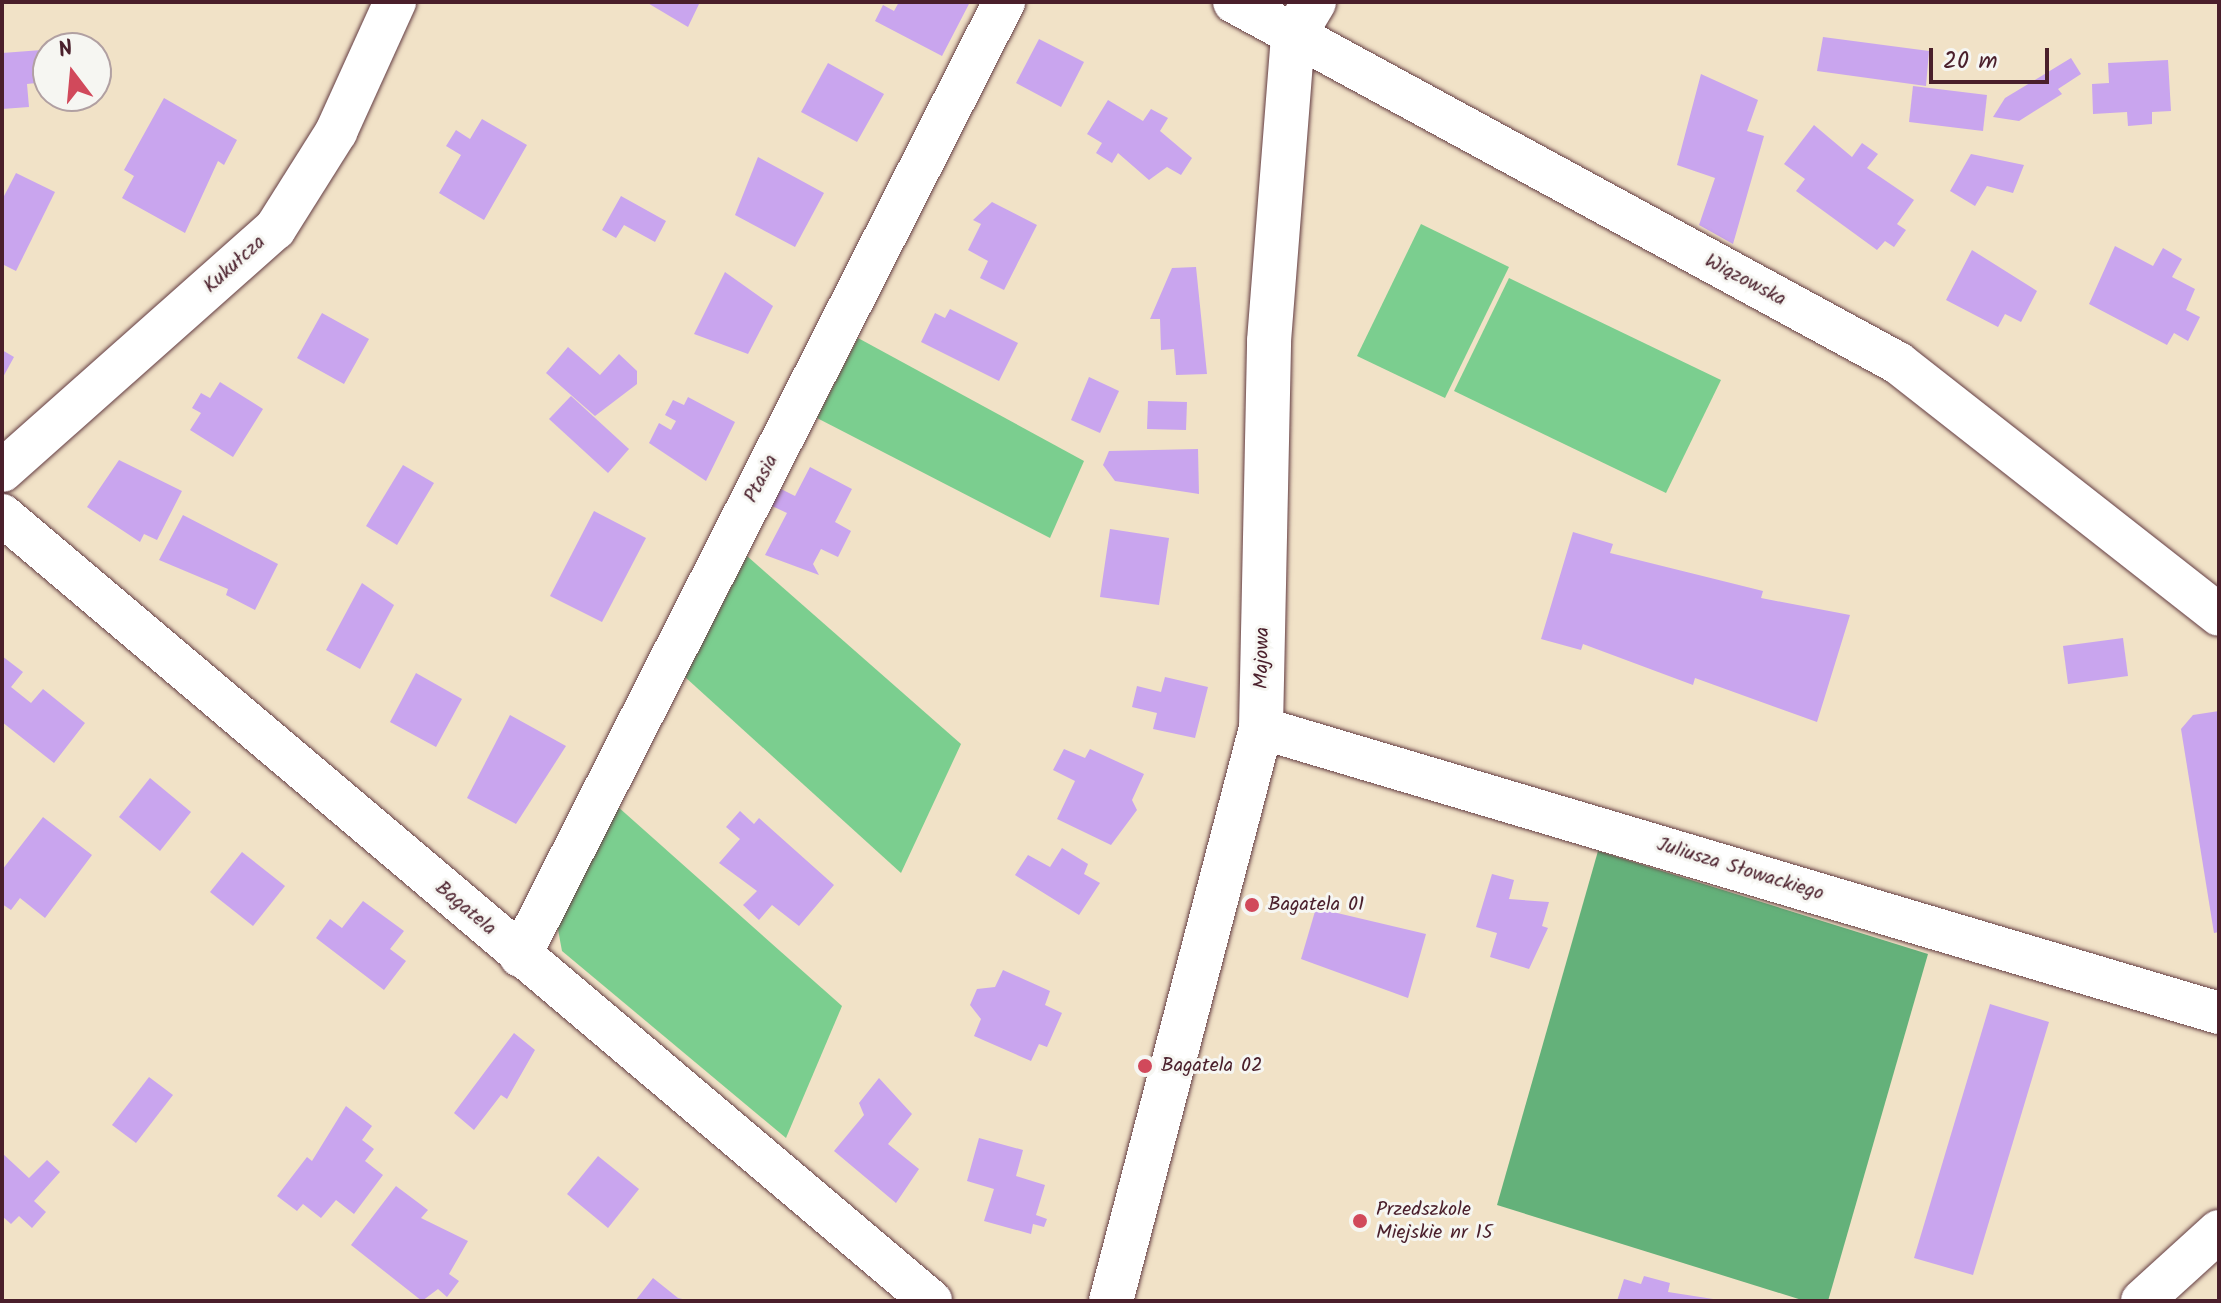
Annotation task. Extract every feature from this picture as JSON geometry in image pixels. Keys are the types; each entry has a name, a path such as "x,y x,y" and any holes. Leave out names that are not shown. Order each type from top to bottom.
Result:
{"street":[{"name":"Kukułcza","path":"2,471 275,229 336,132 395,2"},
{"name":"Ptasia","path":"520,956 1004,2"},
{"name":"Wiązowska","path":"1234,2 1303,19 1898,363 2219,615"},
{"name":"Majowa","path":"1111,1301 1261,728 1269,341 1303,19"},
{"name":"Bagatela","path":"2,515 931,1301"},
{"name":"Juliusza Słowackiego","path":"1261,728 2219,1013"},
{"path":"2142,1301 2219,1231"}],"green space":[{"path":"1421,224 1509,267 1445,398 1357,356"},
{"path":"1509,278 1721,380 1666,493 1454,391"},
{"path":"858,338 1084,461 1050,538 817,418"},
{"path":"747,556 961,744 901,873 685,677"},
{"path":"617,806 842,1006 786,1138 562,951 557,924"},
{"path":"1598,851 1928,954 1828,1301 1805,1301 1497,1205"}],"building":[{"path":"646,2 700,2 688,27"},
{"path":"899,2 970,2 942,56 875,21 883,5 894,11"},
{"path":"1823,37 1929,51 1926,86 1817,71"},
{"path":"1039,39 1084,62 1061,107 1016,83"},
{"path":"32,51 32,83 27,84 29,107 2,109 2,53"},
{"path":"2071,58 2081,74 2058,89 2062,94 2019,121 1993,117 2005,98"},
{"path":"2168,60 2171,111 2152,112 2152,124 2128,126 2127,112 2093,114 2092,84 2109,83 2108,63"},
{"path":"828,63 884,94 857,142 801,112"},
{"path":"1701,74 1758,100 1747,131 1764,136 1733,244 1699,225 1715,178 1677,165"},
{"path":"1913,86 1987,95 1983,131 1909,122"},
{"path":"164,98 237,140 224,165 218,161 185,233 122,198 134,176 124,170"},
{"path":"1108,100 1143,121 1151,109 1168,118 1160,131 1192,158 1181,175 1167,167 1149,180 1118,153 1112,163 1096,153 1102,143 1087,134"},
{"path":"482,119 527,145 484,220 439,193 461,155 446,146 456,130 470,139"},
{"path":"1814,125 1852,157 1862,143 1878,154 1867,168 1914,200 1897,224 1906,230 1894,247 1885,241 1877,250 1796,191 1805,179 1784,164"},
{"path":"1971,154 2024,165 2013,193 1987,186 1975,206 1950,191"},
{"path":"758,157 824,193 795,247 735,215"},
{"path":"16,173 55,192 16,271 2,264 2,200"},
{"path":"621,196 666,221 655,242 624,225 616,238 602,230"},
{"path":"992,202 1037,225 1004,290 980,278 988,261 968,250 981,224 973,220"},
{"path":"2115,246 2153,266 2163,248 2182,259 2172,277 2195,289 2186,310 2200,317 2188,341 2174,333 2167,345 2089,304"},
{"path":"1972,250 2037,291 2021,322 2005,314 1998,327 1946,300"},
{"path":"1196,267 1207,374 1176,375 1174,349 1161,350 1160,319 1150,319 1172,268"},
{"path":"725,272 773,306 748,354 694,334"},
{"path":"950,309 1018,343 999,381 921,342 935,313 945,318"},
{"path":"322,313 369,339 344,384 297,358"},
{"path":"568,347 600,375 619,354 637,371 637,384 595,416 546,373"},
{"path":"2,350 14,357 2,379"},
{"path":"1089,377 1119,391 1100,433 1071,420"},
{"path":"220,382 263,409 233,457 190,430 201,413 192,408 201,393 210,398"},
{"path":"571,396 629,449 608,473 549,419"},
{"path":"688,397 735,422 706,481 649,443 659,423 671,430 676,421 665,415 673,400 684,405"},
{"path":"1148,401 1187,402 1186,430 1147,429"},
{"path":"1198,449 1199,494 1115,481 1103,465 1109,451"},
{"path":"119,460 182,491 157,540 144,534 140,542 87,507"},
{"path":"403,465 434,483 397,545 366,526"},
{"path":"810,467 852,489 835,522 851,531 838,557 821,549 813,564 819,575 765,555 787,513 772,506 781,489 795,496"},
{"path":"594,511 646,538 602,622 550,596"},
{"path":"183,515 278,564 255,610 226,595 228,589 159,560"},
{"path":"1110,529 1169,538 1159,605 1100,597"},
{"path":"1573,532 1613,544 1610,553 1763,591 1761,598 1850,615 1817,722 1695,678 1693,685 1583,644 1581,650 1541,639"},
{"path":"362,583 394,605 360,669 326,650"},
{"path":"2123,638 2128,676 2068,684 2063,646"},
{"path":"2,656 23,672 11,687 31,703 43,689 85,723 54,763 2,722"},
{"path":"416,673 462,699 436,747 390,722"},
{"path":"1165,677 1208,687 1195,738 1153,729 1157,713 1132,707 1137,686 1161,692"},
{"path":"2219,711 2219,932 2214,933 2181,729 2193,715"},
{"path":"510,715 566,746 516,824 467,798"},
{"path":"1064,749 1085,758 1090,749 1144,774 1132,800 1137,810 1111,845 1057,819 1075,781 1053,770"},
{"path":"150,778 191,812 160,851 119,817"},
{"path":"740,811 754,824 759,818 834,885 799,926 772,905 759,920 743,905 757,891 719,863 740,839 726,827"},
{"path":"43,817 92,855 45,918 20,898 11,910 2,904 2,870"},
{"path":"1062,848 1088,864 1084,874 1100,883 1079,915 1015,875 1028,855 1050,867"},
{"path":"242,852 285,886 253,926 210,892"},
{"path":"1492,874 1514,880 1509,899 1549,902 1542,926 1548,928 1529,969 1490,957 1497,933 1476,927"},
{"path":"363,901 404,931 390,949 406,961 384,990 316,938 330,919 342,928"},
{"path":"1316,908 1426,934 1408,998 1301,959"},
{"path":"1003,970 1050,991 1045,1005 1062,1013 1047,1047 1039,1044 1031,1061 974,1036 981,1019 970,1005 977,989 995,987"},
{"path":"1990,1004 2049,1022 1973,1275 1914,1258"},
{"path":"514,1033 535,1050 507,1099 501,1095 474,1130 454,1113"},
{"path":"149,1077 173,1095 136,1143 112,1125"},
{"path":"879,1078 912,1114 888,1144 919,1169 896,1203 834,1151 864,1115 859,1103"},
{"path":"346,1106 372,1126 362,1140 374,1149 365,1161 383,1175 354,1214 336,1200 321,1218 303,1204 297,1211 277,1196 307,1157 312,1161"},
{"path":"979,1138 1023,1150 1016,1176 1045,1185 1036,1215 1047,1219 1044,1227 1033,1224 1031,1234 984,1221 994,1189 967,1181"},
{"path":"2,1153 29,1178 47,1160 60,1172 34,1201 46,1212 32,1228 19,1216 11,1224 2,1216"},
{"path":"598,1156 639,1189 608,1228 567,1194"},
{"path":"396,1186 428,1210 421,1218 468,1241 449,1274 459,1281 447,1297 438,1289 422,1301 351,1245"},
{"path":"1644,1276 1670,1283 1668,1292 1726,1301 1617,1301 1624,1279 1641,1284"},
{"path":"653,1278 678,1298 691,1301 635,1301"}],"place":[{"name":"Bagatela 01","path":"1252,905"},
{"name":"Bagatela 02","path":"1145,1066"},
{"name":"Przedszkole Miejskie nr 15","path":"1360,1221"}]}
